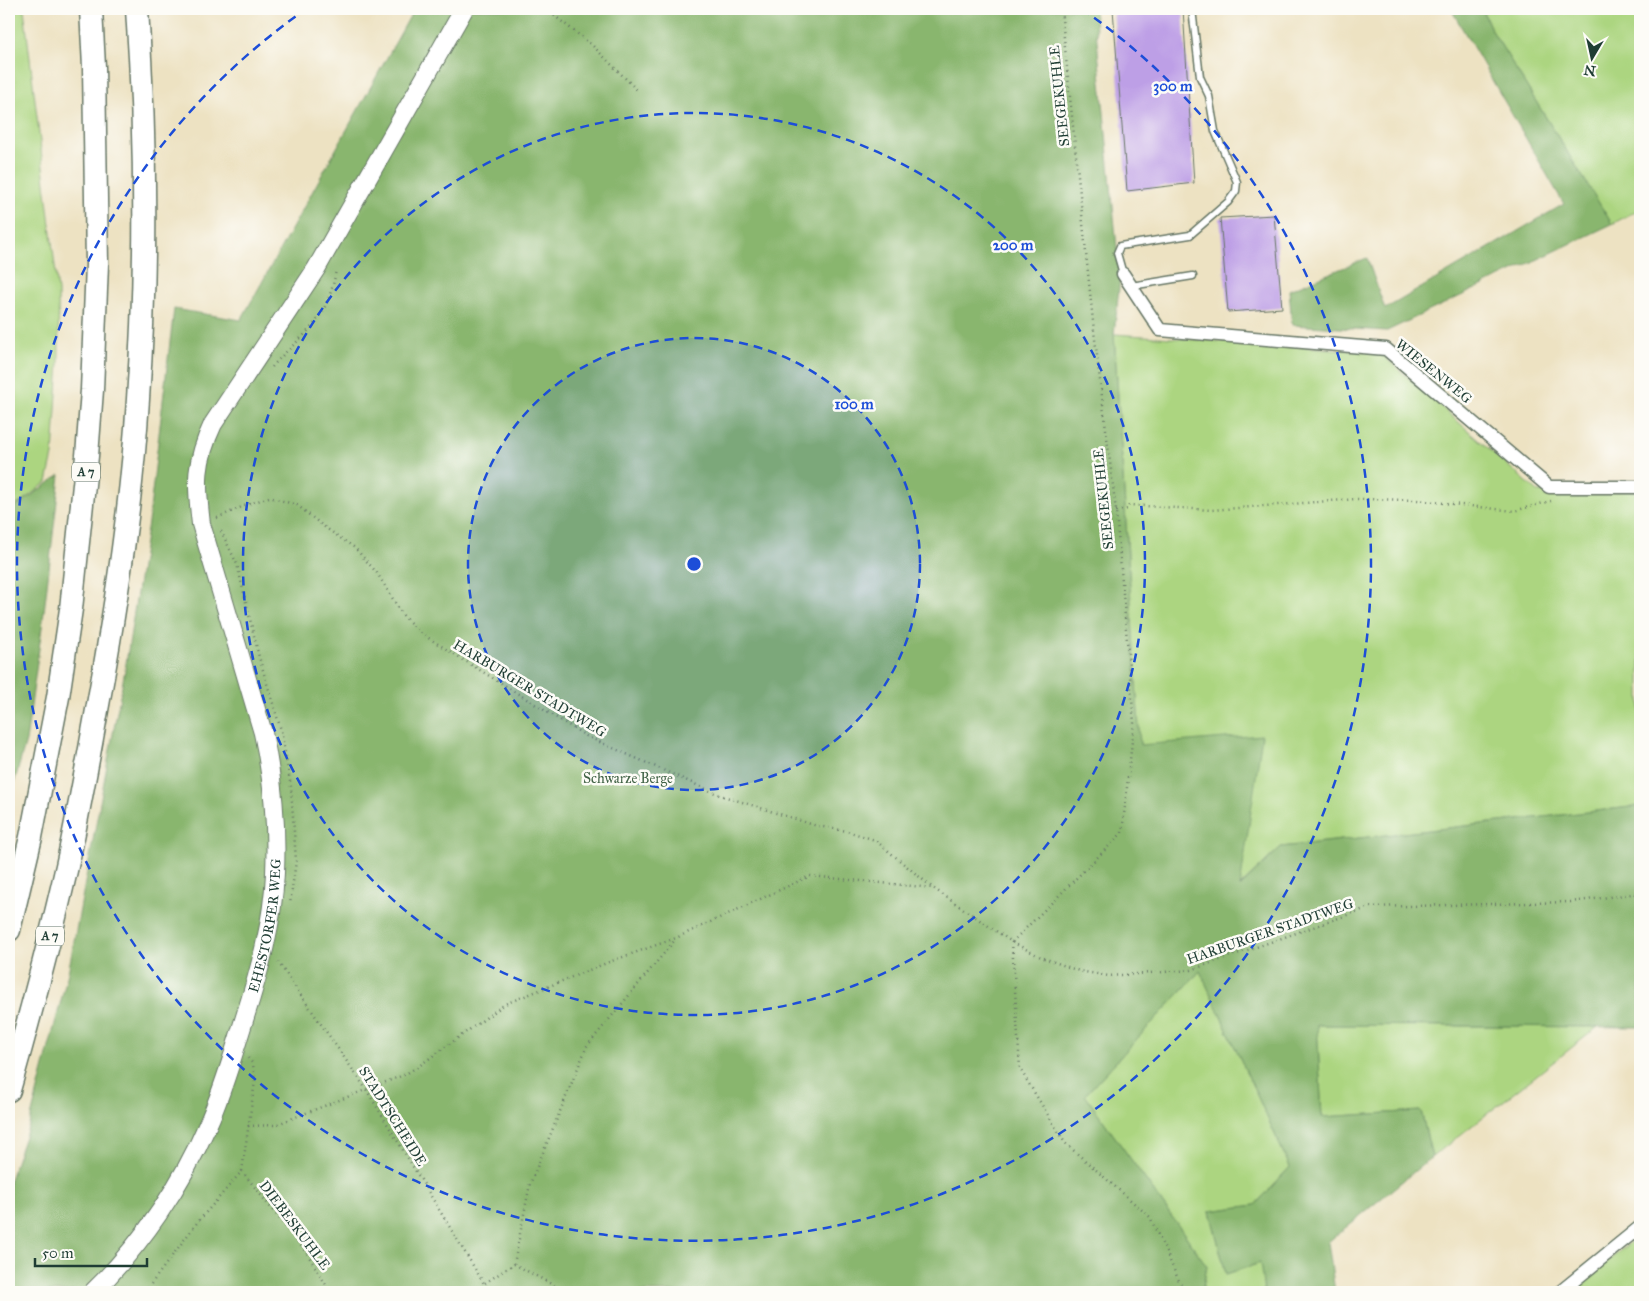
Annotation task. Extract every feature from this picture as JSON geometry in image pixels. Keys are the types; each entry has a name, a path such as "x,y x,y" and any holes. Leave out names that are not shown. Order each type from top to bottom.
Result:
{"highway":[{"name":"A 7","path":"9,930 31,837 58,697 87,456 92,390 97,264 94,67 91,9"},
{"name":"A 7","path":"9,1090 37,989 66,867 84,780 113,619 129,501 138,401 143,268 144,169 138,9"}],"main road":[{"name":"EHESTORFER WEG","path":"93,1292 124,1259 168,1199 189,1164 208,1124 221,1091 250,1000 263,953 272,907 276,840 268,759 263,733 208,521 197,496 199,458 213,424 316,269 464,9"}],"street":[{"name":"WIESENWEG","path":"1123,274 1160,330 1386,349 1548,487 1640,488"},
{"path":"1560,1292 1640,1227"}],"lane":[{"path":"1123,274 1117,253 1120,246 1190,235 1228,202 1236,191 1238,182 1215,131 1209,96 1200,76 1192,9"},
{"path":"1131,286 1193,276"}],"path":[{"path":"546,9 593,46 639,92"},
{"name":"SEEGEKUHLE","path":"1012,942 1122,833 1134,723 1116,511 1094,331 1060,9"},
{"name":"HARBURGER STADTWEG","path":"208,521 269,497 298,505 322,526 355,548 377,573 404,617 422,634 586,736 717,794 817,826 875,840 933,888 1012,942 1040,957 1071,968 1109,976 1190,970 1370,907 1571,902 1640,893"},
{"path":"1116,511 1128,509 1129,505 1211,510 1357,499 1417,500 1514,512 1552,501"},
{"path":"248,1126 275,1125 404,1075 505,1004 609,962 676,938 810,876 933,888"},
{"path":"484,1284 514,1264 530,1184 587,1046 676,938"},
{"path":"1012,942 1020,1069 1065,1143 1150,1218 1184,1292"},
{"name":"STADTSCHEIDE","path":"273,955 366,1089 489,1292"},
{"path":"144,1292 196,1224 242,1171 254,1072 250,1060 244,1055"},
{"name":"DIEBESKUHLE","path":"242,1171 308,1255 329,1292"},
{"path":"514,1264 553,1284 564,1292"}],"green space":[{"path":"9,9 24,9 58,291 59,362 53,455 47,482 9,509"},
{"name":"Schwarze Berge","path":"414,9 1094,9 1120,279 1114,334 1140,745 1262,735 1240,887 1281,847 1640,806 1640,1027 1317,1025 1322,1117 1421,1111 1432,1157 1328,1242 1335,1292 1264,1292 1260,1263 1226,1274 1210,1211 1255,1205 1290,1167 1200,971 1085,1095 1207,1266 1202,1292 9,1292 9,1182 29,1125 68,973 125,670 150,509 174,309 241,320"},
{"path":"1451,9 1482,9 1491,29 1612,224 1387,331 1292,325 1289,290 1367,258 1385,309 1564,204"},
{"path":"1482,9 1640,9 1640,209 1612,224 1491,29"},
{"path":"1114,334 1379,352 1538,492 1640,491 1640,806 1281,847 1239,887 1140,745"},
{"path":"60,475 43,620 26,741 9,801 9,509 15,507"},
{"path":"1200,971 1290,1167 1255,1205 1210,1211 1226,1274 1261,1263 1264,1292 1202,1292 1207,1266 1085,1095"},
{"path":"1317,1025 1598,1027 1432,1157 1421,1111 1322,1117"},
{"path":"1640,1234 1640,1292 1571,1292"}],"building":[{"path":"1113,9 1183,9 1194,183 1127,191"},
{"path":"1274,215 1282,308 1228,312 1220,218"}]}
